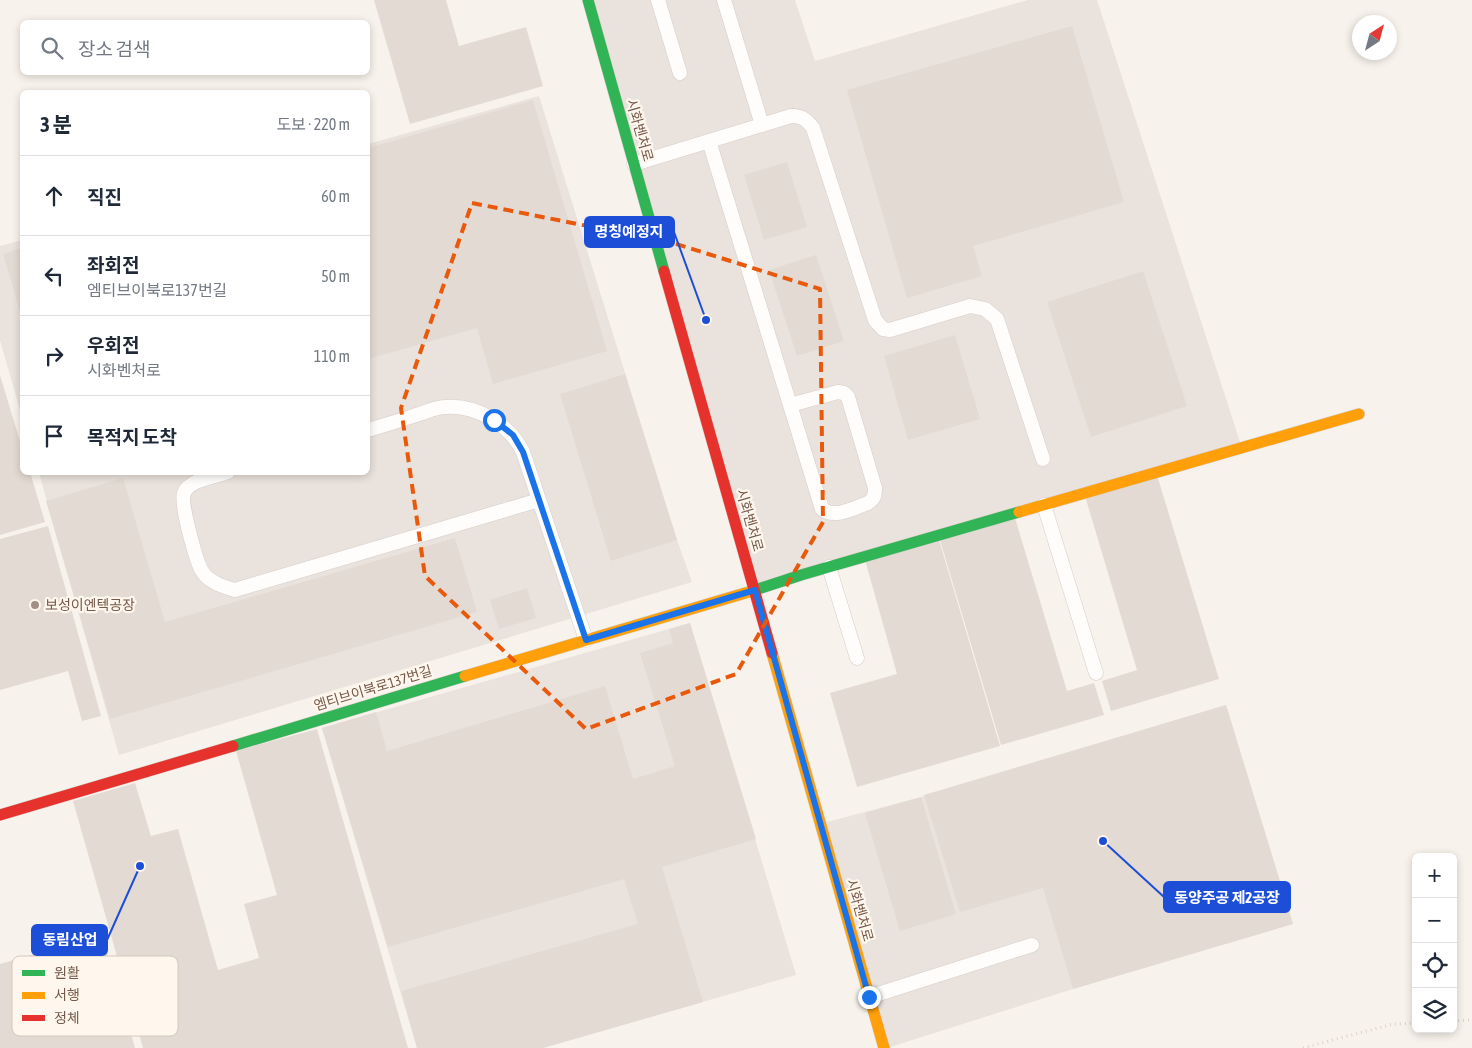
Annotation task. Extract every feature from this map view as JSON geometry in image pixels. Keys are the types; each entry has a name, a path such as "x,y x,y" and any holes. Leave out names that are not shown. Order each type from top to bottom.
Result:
{"street":[{"name":"시화벤처로","path":"588,0 884,1048"},
{"name":"엠티브이북로137번길","path":"0,815 829,567 1359,414"}],"lane":[{"path":"658,0 680,73"},
{"path":"724,0 762,125"},
{"path":"634,164 791,116 797,116 809,122 813,128 874,320 883,329 890,330 970,306 985,309 997,319 1043,459"},
{"path":"709,141 790,406 822,509 827,513 833,514 872,500 875,488 848,397 844,393 838,392 790,406"},
{"path":"370,429 444,407 461,407 481,414 504,427 519,444 540,500 586,640"},
{"path":"219,475 194,483 184,493 182,501 202,572 224,588 235,590 540,500"},
{"path":"1044,505 1096,673"},
{"path":"829,567 857,658"},
{"path":"869,997 1032,945"}],"path":[{"path":"1457,1021 1472,1020"},
{"path":"1303,1048 1393,1024 1412,1023"}],"highlighted area":[{"path":"472,203 673,243 820,289 823,522 736,674 586,729 425,576 401,408"}],"shaded area":[{"path":"588,0 795,0 815,61 1028,0 1097,0 1242,448 755,590"},
{"path":"539,96 677,540 692,582 119,755 40,475 370,475 370,143"},
{"path":"20,241 20,410 0,340 0,246"},
{"path":"690,623 796,975 543,1048 417,1048 322,728"},
{"path":"1226,705 1293,924 1073,989 887,1048 820,824 921,797"}],"building":[{"path":"374,0 446,0 459,46 526,27 543,86 410,124"},
{"path":"1072,26 1124,202 973,246 982,276 907,298 847,90"},
{"path":"533,100 607,351 493,384 477,328 370,358 370,147"},
{"path":"787,162 807,227 764,240 744,175"},
{"path":"20,249 20,310 3,254"},
{"path":"816,255 844,341 797,356 769,270"},
{"path":"1143,271 1187,406 1091,437 1047,302"},
{"path":"955,335 980,419 908,440 884,356"},
{"path":"625,374 677,540 611,561 560,394"},
{"path":"0,375 20,441 20,475 31,475 45,522 0,535"},
{"path":"1157,475 1219,679 1111,711 1102,681 1137,670 1085,496"},
{"path":"123,478 165,622 455,538 477,612 110,719 46,501"},
{"path":"1015,518 1067,691 1094,683 1104,715 1001,745 940,540"},
{"name":"보성이엔텍공장","path":"48,526 101,716 82,721 68,671 0,690 0,539"},
{"path":"939,540 1000,746 857,787 830,693 897,674 865,560"},
{"path":"527,588 536,618 499,629 490,600"},
{"path":"690,623 756,839 662,867 703,1002 543,1048 417,1048 401,991 638,924 624,879 388,947 322,728 376,712 387,751 605,686 633,779 675,766 640,653 673,643 669,629"},
{"path":"1226,705 1293,924 1073,989 1043,888 960,912 924,795"},
{"path":"317,729 408,1048 143,1048 140,1036 178,1036 178,956 117,956 73,801 135,783 151,836 178,829 218,970 259,958 244,904 277,895 236,751"},
{"path":"921,797 956,914 900,931 865,813"},
{"path":"102,935 108,956 28,956"},
{"path":"12,961 12,1036 131,1036 135,1048 0,1048 0,964"}],"traffic: fast":[{"path":"588,0 664,271"},
{"path":"752,591 1019,512"},
{"path":"233,746 465,676"}],"traffic: slow":[{"path":"1019,512 1359,414"},
{"path":"465,676 752,591"},
{"path":"772,653 884,1048"}],"traffic: jam":[{"path":"664,271 772,653"},
{"path":"0,815 233,746"}],"place":[{"name":"명칭예정지","path":"706,320"},
{"name":"보성이엔텍공장","path":"35,605"},
{"name":"동양주공 제2공장","path":"1103,841"},
{"name":"동림산업","path":"140,866"}],"route":[{"path":"494,420 513,435 523,452 586,640 755,590 869,997"}]}
